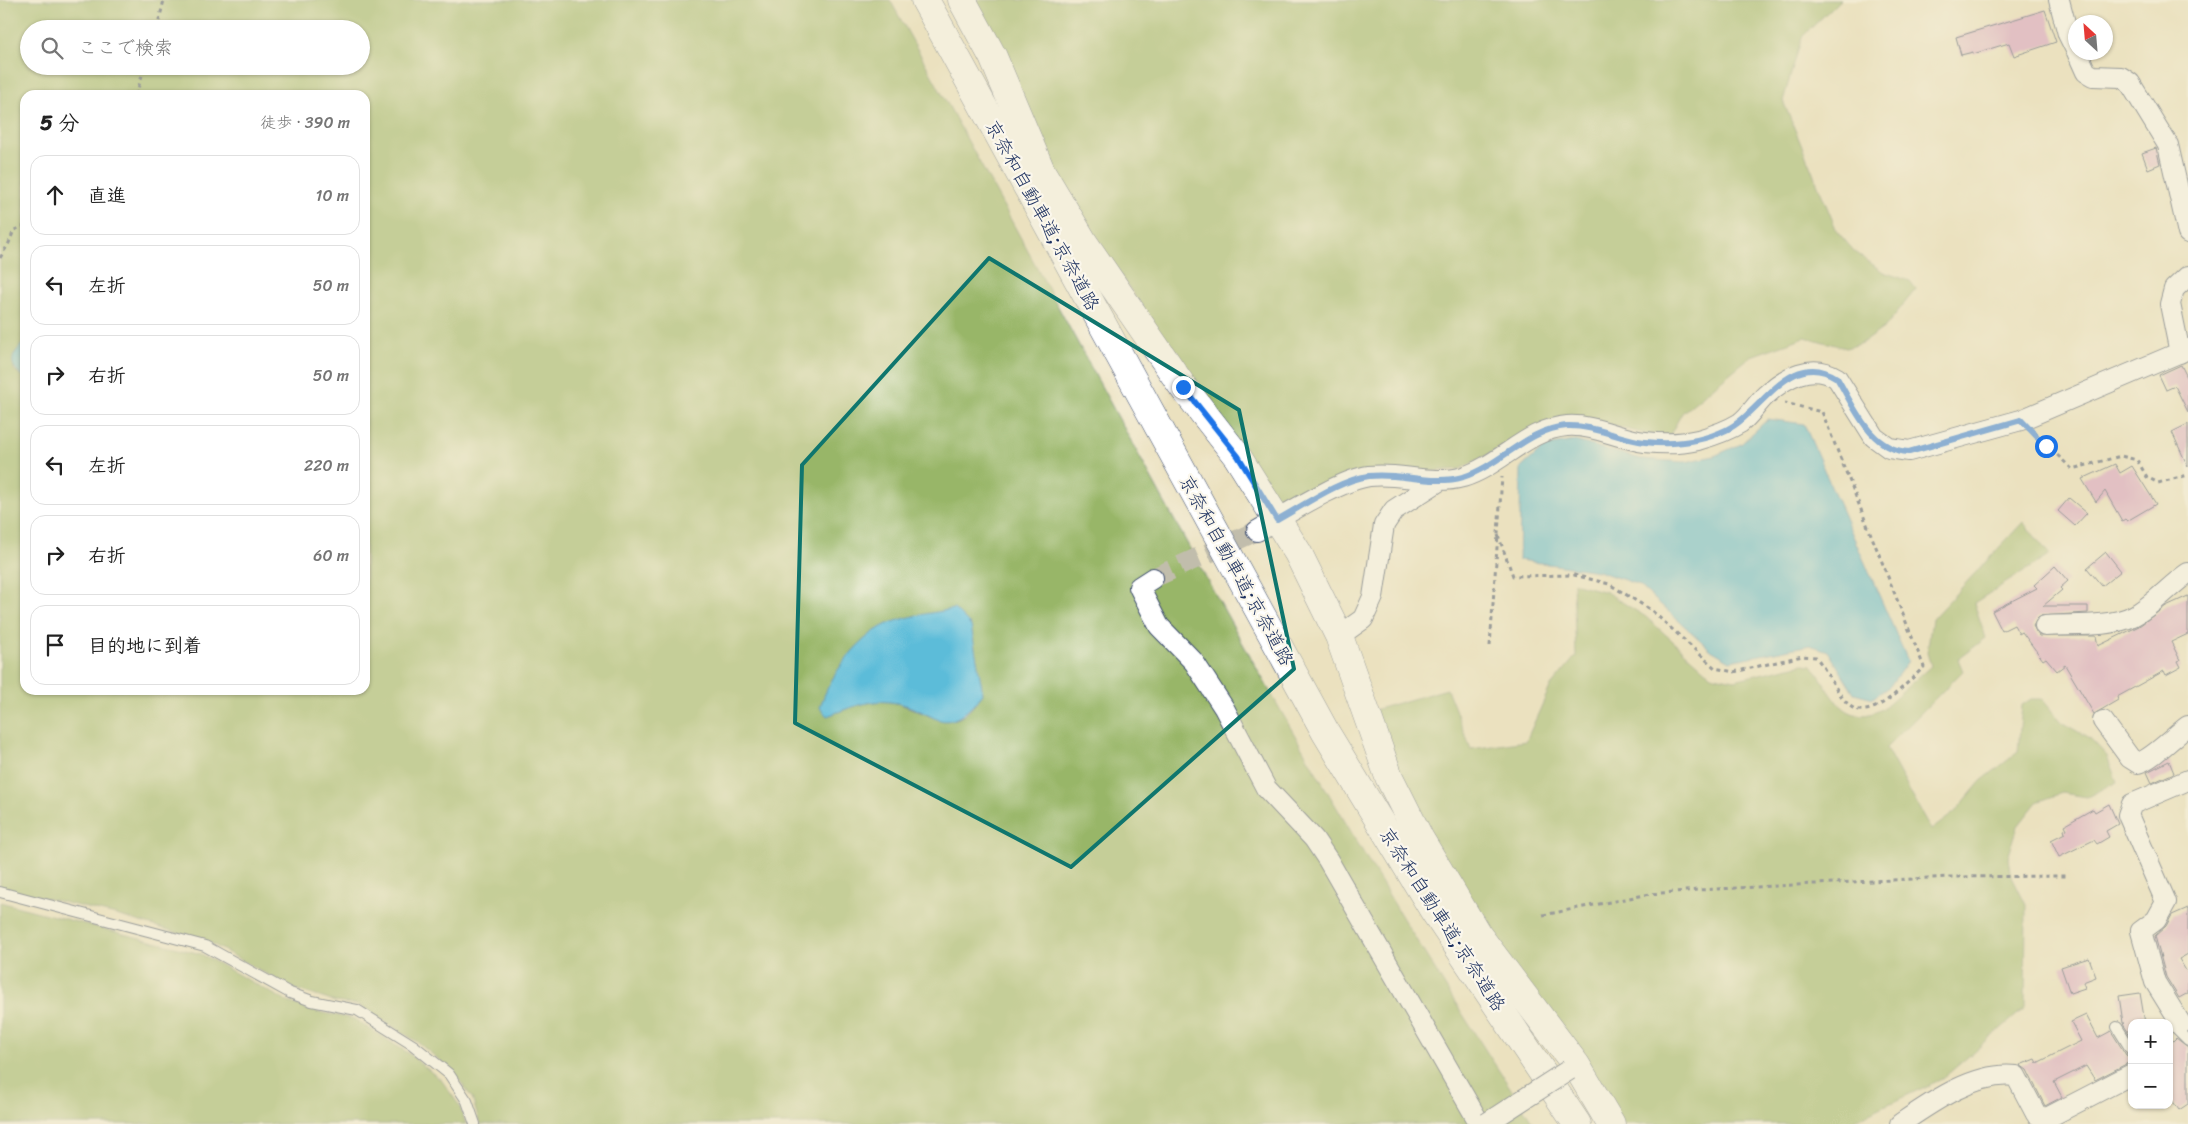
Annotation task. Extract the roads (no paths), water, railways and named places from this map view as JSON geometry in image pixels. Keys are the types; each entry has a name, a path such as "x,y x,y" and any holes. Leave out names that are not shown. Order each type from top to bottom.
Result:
{"main road":[{"name":"京奈和自動車道;京奈道路","path":"912,0 1047,244 1240,602 1426,921 1500,1040 1556,1124"},
{"name":"京奈和自動車道;京奈道路","path":"925,0 1326,733 1434,911 1577,1124"},
{"path":"962,0 993,57 1046,180 1084,243 1183,387 1238,456 1267,526 1298,553 1339,636 1389,777 1420,839 1477,934 1573,1067 1611,1124"}],"street":[{"path":"2059,0 2068,34"},
{"path":"2080,60 2086,72 2094,76 2121,77 2130,83 2168,145 2188,233"},
{"path":"1267,526 1346,483 1368,476 1395,476 1439,481 1463,477 1515,450 1529,438 1556,428 1580,426 1644,442 1680,443 1712,436 1741,422 1763,398 1793,375 1808,372 1829,373 1837,378 1874,437 1889,448 1909,452 2021,420 2184,351 2170,304 2174,289 2188,276"},
{"path":"1339,636 1364,619 1373,596 1384,525 1394,510 1439,481"},
{"path":"2045,626 2114,622 2132,616 2152,604 2188,573"},
{"path":"1153,578 1139,587 1159,626 1194,662 1224,708 1266,788 1314,839 1328,860 1484,1124 1573,1067"},
{"path":"2103,721 2130,758 2138,763 2147,760 2169,739 2188,726"},
{"path":"2180,1030 2155,982 2141,931 2156,920 2166,902 2128,815 2132,804 2188,780"},
{"path":"1900,1124 1941,1095 2000,1074 2016,1076 2036,1114 2045,1119 2128,1076"}],"lane":[{"path":"0,892 205,946 290,992 319,1003 357,1010 413,1045 449,1074 468,1101 475,1124"},
{"path":"2117,1027 2128,1045"}],"water":[{"path":"20,347 20,374 13,364 16,351"},
{"path":"1768,419 1804,424 1908,661 1890,686 1873,698 1854,693 1828,651 1810,645 1730,661 1711,650 1639,585 1598,571 1519,560 1521,468 1545,446 1575,441 1641,459 1685,462 1714,456 1741,444"},
{"path":"954,609 971,626 983,694 969,709 957,718 947,721 938,719 906,705 882,701 866,703 827,716 820,708 830,683 838,670 847,657 869,635 893,622"}],"tunnel":[{"path":"1153,578 1257,531"}]}
